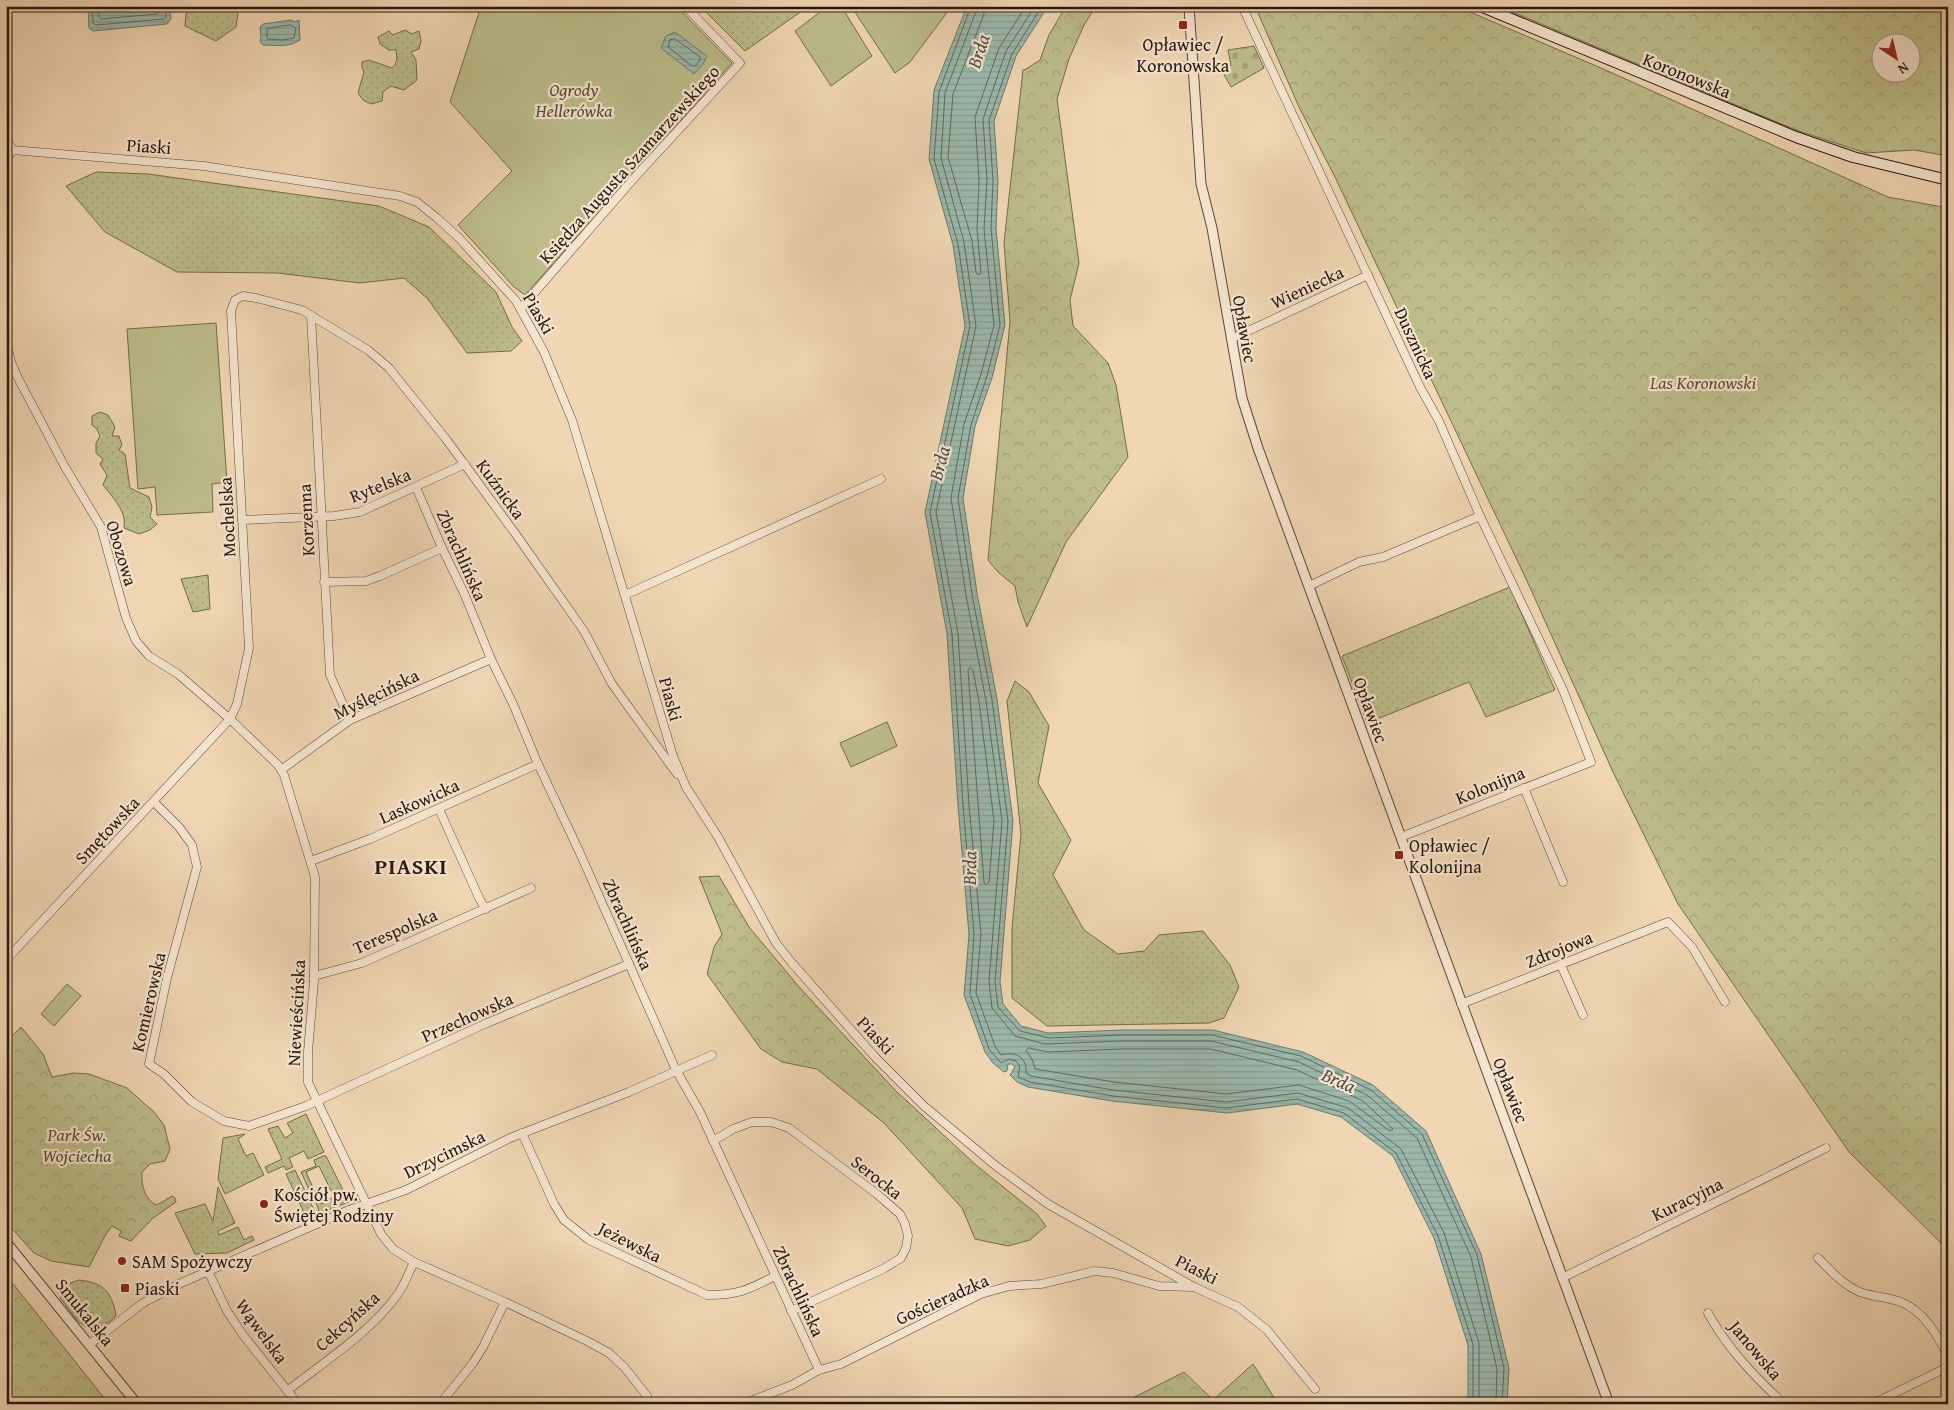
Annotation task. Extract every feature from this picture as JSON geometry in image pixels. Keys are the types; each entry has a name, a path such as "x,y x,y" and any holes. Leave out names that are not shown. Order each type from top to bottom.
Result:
{"main road":[{"name":"Koronowska","path":"1480,6 1796,137 1853,158 1948,180"}],"street":[{"name":"Księdza Augusta Szamarzewskiego","path":"521,308 636,177 740,63 685,6"},
{"name":"Opławiec","path":"1190,6 1201,184 1212,228 1244,406 1461,1004 1609,1404"},
{"name":"Dusznicka","path":"1242,6 1563,690 1591,762"},
{"path":"6,136 12,150 6,162"},
{"name":"Piaski","path":"12,150 204,166 406,198 420,204 459,238 521,308 547,359 572,420 667,740 686,787 718,837 776,943 875,1057 934,1116 996,1166 1048,1204 1194,1287 1238,1307 1267,1330 1315,1389"},
{"name":"Wieniecka","path":"1231,339 1368,275"},
{"name":"Kuźnicka","path":"231,311 235,300 243,296 274,301 311,314 382,361 418,402 465,464 584,631 612,684 686,787"},
{"name":"Mochelska","path":"230,719 237,704 249,648 231,311"},
{"name":"Korzenna","path":"311,314 330,675 350,720"},
{"name":"Obozowa","path":"6,340 11,362 19,380 65,468 101,527 126,618 136,641 149,656 178,674 230,719"},
{"name":"Rytelska","path":"242,520 321,517 360,512 465,464"},
{"path":"625,595 881,479"},
{"name":"Zbrachlińska","path":"416,488 676,1070 700,1112 819,1370"},
{"path":"1309,586 1359,562 1383,557 1480,516"},
{"path":"324,582 366,581 442,548"},
{"name":"Myślęcińska","path":"281,770 350,720 491,659"},
{"name":"Niewieścińska","path":"230,719 281,770 311,861 315,877 314,976 308,1052 308,1082 381,1234 394,1250 414,1262 587,1340 609,1353 625,1368 647,1396 650,1404"},
{"name":"Smętowska","path":"6,960 230,719"},
{"name":"Kolonijna","path":"1401,838 1591,762"},
{"name":"Laskowicka","path":"311,861 370,839 538,764"},
{"path":"1524,788 1563,882"},
{"name":"Komierowska","path":"154,802 180,827 192,845 197,868 167,978 149,1064 164,1074 192,1102 224,1121 249,1126 318,1101"},
{"path":"439,809 480,900 486,909"},
{"name":"Terespolska","path":"314,976 362,963 531,888"},
{"name":"Zdrojowa","path":"1461,1004 1668,922 1692,948 1725,1002"},
{"name":"Przechowska","path":"318,1101 487,1023 629,964"},
{"path":"1561,965 1583,1015"},
{"name":"Drzycimska","path":"90,1344 155,1295 349,1210 406,1190 522,1133 629,1092 712,1055"},
{"name":"Serocka","path":"713,1141 733,1129 752,1122 771,1122 790,1128 877,1194 900,1214 905,1224 908,1236 906,1248 901,1258 883,1269 791,1312"},
{"name":"Jeżewska","path":"522,1133 554,1204 564,1220 589,1240 707,1295 727,1295 747,1291 775,1276"},
{"name":"Kuracyjna","path":"1562,1278 1826,1148"},
{"name":"Smukalska","path":"6,1242 137,1404"},
{"path":"1818,1258 1839,1280 1858,1291 1901,1302 1915,1310 1929,1324 1948,1356"},
{"name":"Cekcyńska","path":"288,1391 388,1308 400,1291 414,1262"},
{"name":"Wąwelska","path":"208,1271 227,1311 243,1336 298,1404"},
{"name":"Gościeradzka","path":"744,1404 792,1385 819,1370 841,1364 981,1294 1009,1286 1040,1284 1095,1272 1113,1274 1159,1286 1194,1287"},
{"path":"440,1404 473,1363 505,1302"},
{"name":"Janowska","path":"1708,1312 1716,1328 1747,1368 1784,1404"},
{"path":"1872,1404 1948,1367"}],"green space":[{"path":"195,6 239,6 236,27 216,41 185,26 186,14"},
{"name":"Ogrody Hellerówka","path":"481,6 676,6 732,63 525,295 514,287 458,225 512,171 450,102"},
{"path":"700,6 809,6 745,51"},
{"path":"828,6 841,6 872,56 831,86 795,31"},
{"path":"851,6 952,6 910,62 895,73"},
{"path":"1066,6 1096,6 1084,25 1069,59 1057,99 1079,263 1070,300 1073,326 1108,363 1116,385 1128,457 1066,542 1027,627 1018,602 1015,586 998,572 988,560 1010,321 1004,243 1023,70 1040,60 1049,35"},
{"name":"Las Koronowski","path":"1255,6 1456,6 1601,68 1888,197 1948,208 1948,1250 1849,1152 1678,904 1613,772 1527,581 1335,177 1299,107"},
{"path":"1498,6 1948,6 1948,156 1914,150 1866,153 1796,130"},
{"path":"405,30 412,34 419,31 421,41 419,49 411,52 416,60 417,80 404,90 391,86 383,92 382,101 371,104 363,100 358,93 364,72 362,62 369,60 392,68 397,59 396,50 389,50 380,44 378,37 389,31 393,35"},
{"path":"1254,46 1264,68 1231,87 1222,71 1231,65 1228,50"},
{"path":"96,172 148,174 379,206 429,227 496,292 512,327 522,341 511,351 467,353 427,298 404,278 360,283 277,273 177,272 105,232 66,186"},
{"path":"216,323 227,482 212,484 213,512 157,515 155,487 138,489 127,329"},
{"path":"100,412 108,415 115,427 112,436 119,436 122,445 119,450 125,454 130,488 149,497 152,507 150,517 157,524 150,530 139,534 124,528 121,510 103,485 107,475 100,464 103,459 96,453 96,443 100,436 97,429 92,425 92,416"},
{"path":"208,575 210,609 193,612 181,579"},
{"path":"1510,587 1555,690 1486,717 1469,682 1367,723 1342,656"},
{"path":"1015,681 1029,692 1049,726 1038,783 1071,840 1053,875 1084,930 1118,954 1144,951 1159,935 1203,931 1230,965 1239,987 1224,1018 1209,1023 1047,1026 1012,998 1012,928 1021,834 1007,701"},
{"path":"887,722 897,746 851,767 840,743"},
{"path":"719,876 749,927 800,988 896,1091 977,1166 1037,1214 1046,1226 1030,1240 1008,1246 975,1239 962,1208 884,1123 817,1069 782,1062 761,1049 707,974 714,947 722,934 699,877"},
{"path":"67,984 81,996 54,1026 41,1014"},
{"name":"Park Św. Wojciecha","path":"21,1027 43,1054 52,1077 73,1073 89,1074 127,1088 154,1112 164,1125 170,1149 165,1161 150,1164 142,1172 142,1181 146,1195 153,1203 157,1205 172,1196 176,1202 153,1218 131,1241 119,1236 121,1231 112,1226 89,1267 51,1261 34,1253 6,1222 6,1042"},
{"path":"306,1114 324,1152 308,1159 304,1151 289,1158 293,1167 286,1170 284,1166 268,1173 265,1167 282,1159 268,1129 278,1126 285,1138 293,1133 287,1123"},
{"path":"245,1134 238,1139 246,1156 253,1153 264,1175 225,1194 218,1179 223,1138"},
{"path":"326,1156 349,1202 320,1213 314,1198 317,1196 321,1204 334,1197 319,1166 306,1172 315,1192 311,1194 301,1172 316,1166 314,1160"},
{"path":"295,1170 315,1212 306,1217 286,1174"},
{"path":"218,1187 235,1223 218,1231 219,1235 238,1227 244,1240 252,1236 254,1240 227,1253 195,1254 175,1213 205,1204 213,1221"},
{"path":"6,1275 109,1404 6,1404"},
{"path":"79,1280 94,1283 105,1289 114,1306 116,1315 112,1320 95,1327 83,1325 78,1321 60,1298 70,1283"},
{"path":"1253,1364 1278,1404 1121,1404 1184,1372 1213,1400"}],"water":[{"path":"88,6 170,6 171,19 167,24 93,31 89,28"},
{"name":"Brda","path":"967,6 1048,6 1016,56 994,121 998,181 996,228 1005,325 992,378 975,426 963,498 977,593 997,699 1013,821 1000,982 1003,1004 1021,1026 1048,1033 1122,1030 1213,1030 1303,1052 1373,1085 1426,1131 1481,1254 1509,1368 1507,1404 1468,1404 1468,1345 1434,1238 1393,1156 1341,1117 1297,1104 1227,1113 1112,1101 1028,1087 1017,1082 1010,1075 1015,1067 1012,1064 1008,1064 1007,1071 1004,1072 993,1063 985,1052 964,995 969,935 958,806 947,634 925,512 965,326 953,245 929,159 934,90"},
{"path":"291,20 295,22 299,20 300,40 282,46 263,45 260,42 260,27 263,24"},
{"path":"675,32 707,56 694,74 661,48 666,36"}],"place":[{"name":"Opławiec / Koronowska","path":"1183,25"},
{"name":"Opławiec / Kolonijna","path":"1399,855"},
{"name":"Kościół pw. Świętej Rodziny","path":"264,1204"},
{"name":"SAM Spożywczy","path":"122,1261"},
{"name":"Piaski","path":"125,1288"}],"district":[{"name":"PIASKI","path":"411,866"}]}
